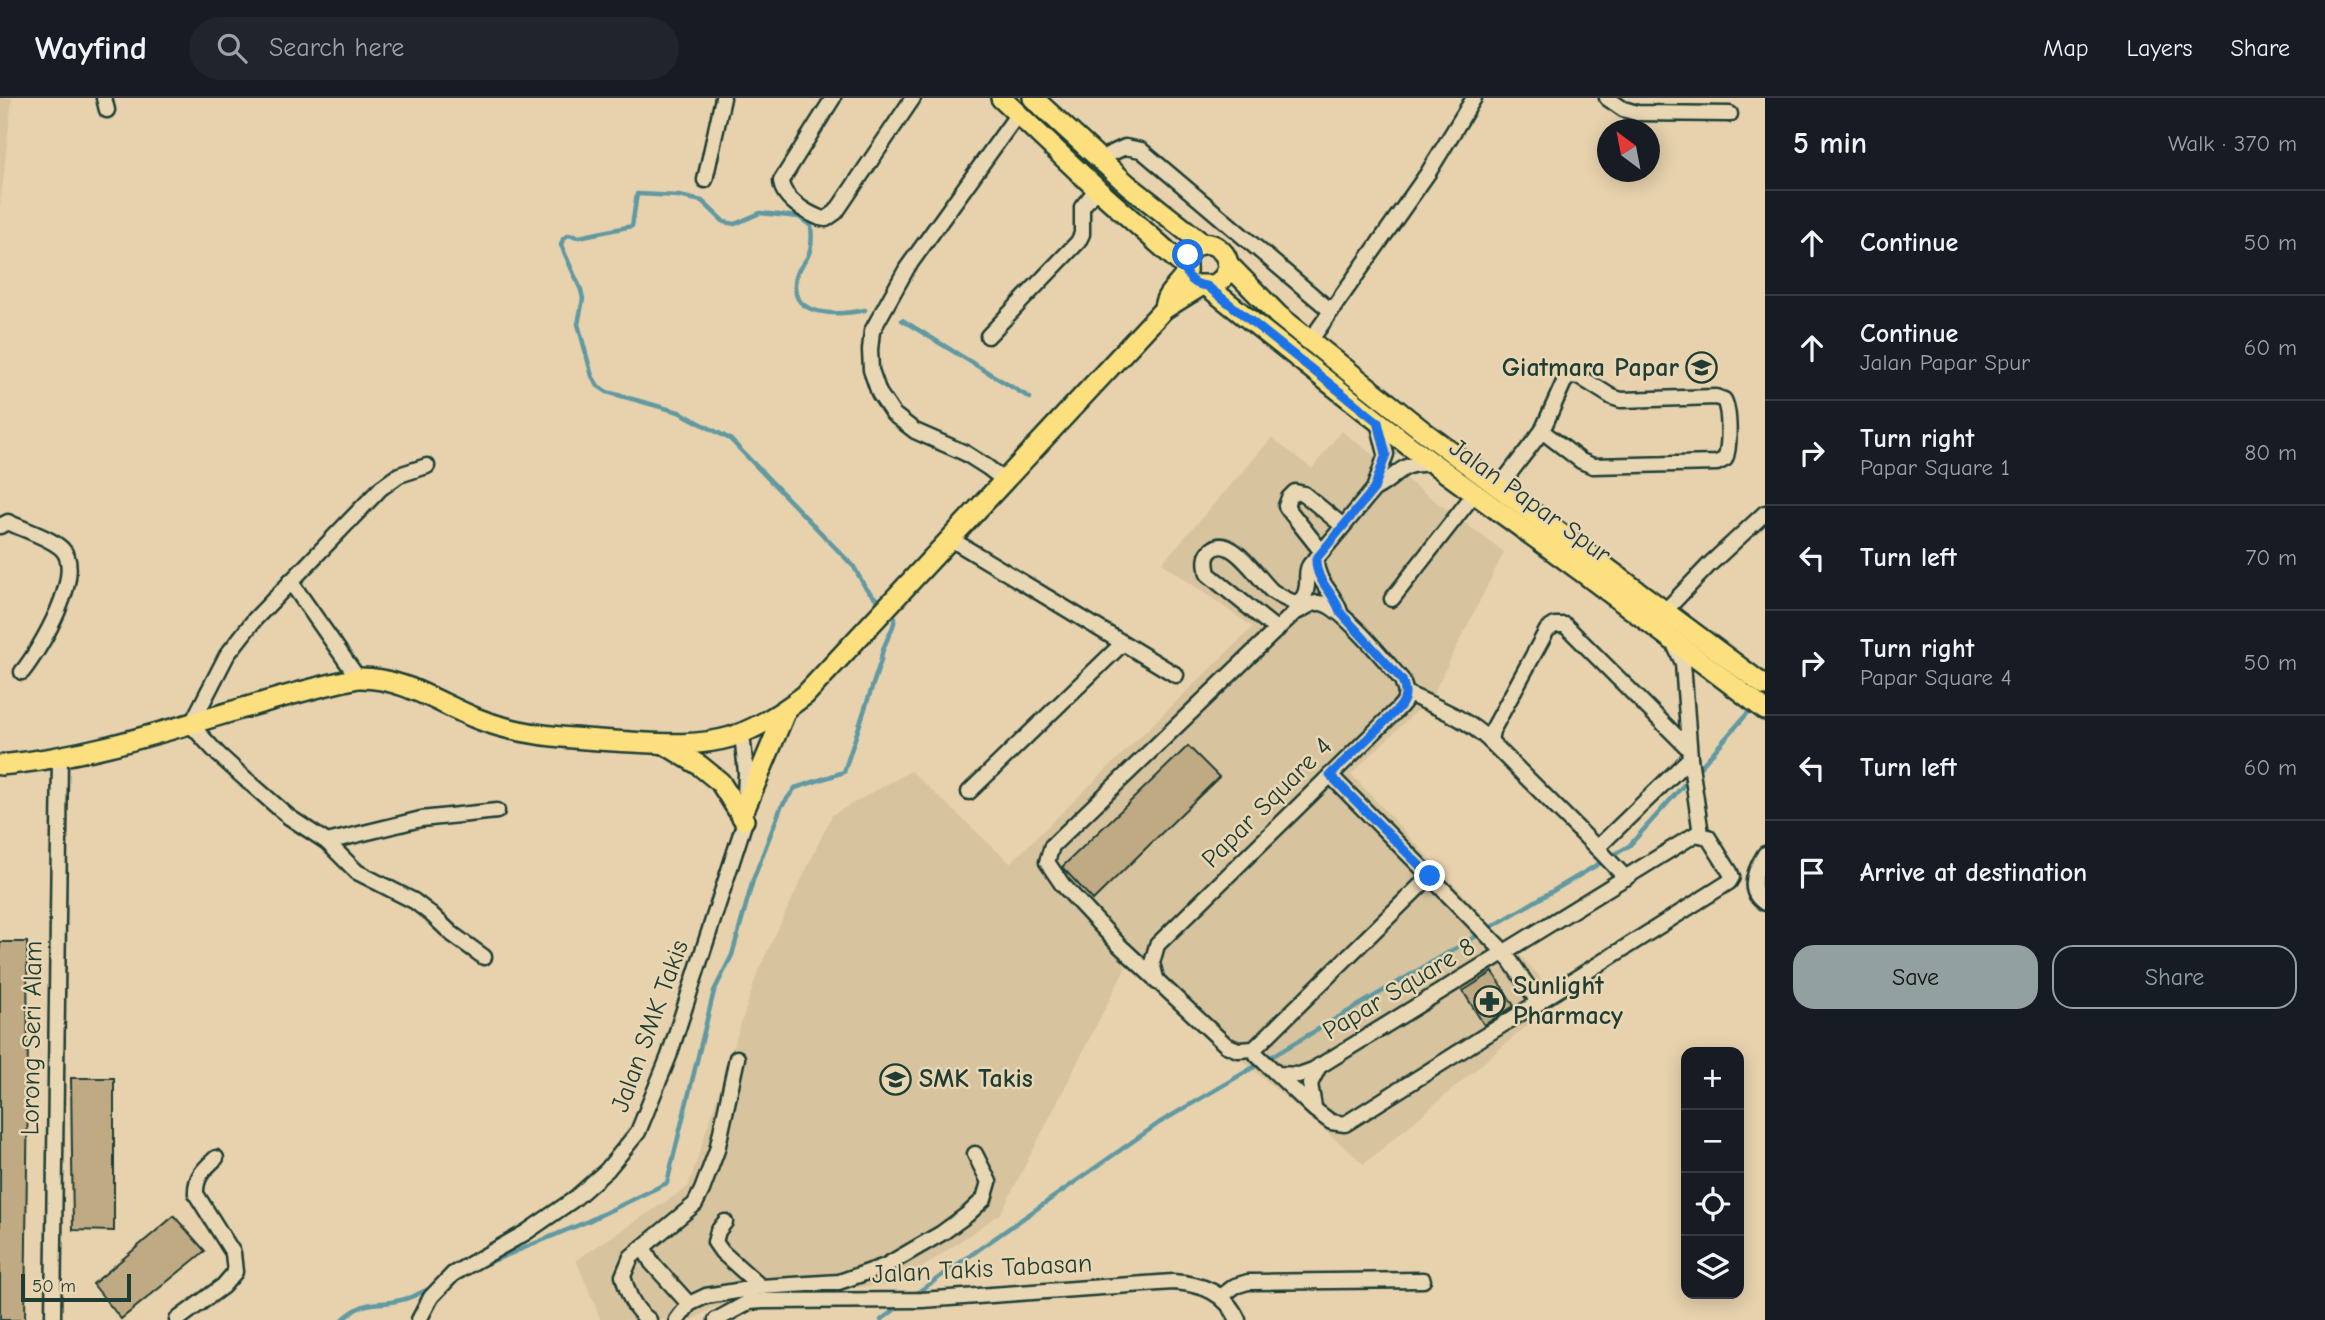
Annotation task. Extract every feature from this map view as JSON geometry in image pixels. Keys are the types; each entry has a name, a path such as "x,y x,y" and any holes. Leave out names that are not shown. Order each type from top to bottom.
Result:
{"main road":[{"path":"1002,98 1017,115 1185,269 1189,278 1204,286"},
{"path":"1033,98 1128,185 1203,244 1217,246 1228,264 1278,315 1423,431 1665,611 1761,698"},
{"path":"1164,309 1165,299 1185,269 1185,261 1192,249 1203,244"},
{"path":"0,765 60,757 191,725 358,678 391,681 503,727 545,736 664,744 706,743 742,733 786,710 815,686 896,595 1164,309 1204,286 1220,282 1228,264"},
{"name":"Jalan Papar Spur","path":"1204,286 1474,494 1586,574 1673,641 1761,698"},
{"path":"664,744 699,765 720,782 745,813 786,710"}],"street":[{"path":"705,180 723,98"},
{"path":"833,98 781,181 781,187 787,196 820,218 826,219 836,212 913,98"},
{"path":"1310,341 1428,173 1474,98"},
{"path":"1607,98 1623,109 1637,113 1730,114"},
{"path":"1004,480 965,453 915,431 893,414 879,393 871,370 870,350 872,331 907,268 1017,115"},
{"path":"1099,159 1125,147 1142,150 1331,311"},
{"path":"988,336 1078,242 1082,234 1082,207 1097,189"},
{"path":"1499,486 1542,431 1564,382 1570,376 1580,377 1621,400 1716,397 1727,404 1728,452 1725,459 1717,463 1593,466 1581,461 1542,431"},
{"path":"1378,422 1386,454 1374,489 1309,564 1306,591 1296,608 1277,630 1049,851 1046,862 1119,945 1226,1045 1257,1055 1315,1110 1331,1122 1345,1124 1729,883 1730,872 1709,837 1701,834 1690,758 1683,663 1673,641"},
{"path":"1374,489 1386,483 1407,465 1434,464"},
{"path":"427,466 399,475 381,488 255,619 227,655 191,725 218,754 289,817 327,842 357,872 414,901 484,957"},
{"path":"1340,612 1336,601 1317,573 1319,555 1288,509 1287,501 1295,492 1304,494 1343,526"},
{"path":"1392,599 1474,494"},
{"path":"1665,611 1765,513"},
{"path":"0,526 8,522 60,546 69,563 65,592 55,617 34,658 22,673"},
{"path":"949,538 1175,675"},
{"path":"1277,630 1208,574 1205,562 1210,551 1216,546 1226,546 1236,551 1273,592 1296,608 1321,603 1340,612 1402,680 1406,694 1457,716 1478,729 1626,878"},
{"path":"290,581 358,678"},
{"path":"1490,741 1492,731 1547,630 1555,625 1565,625 1690,758"},
{"path":"969,792 1123,643"},
{"name":"Papar Square 4","path":"1157,945 1398,709 1406,694"},
{"name":"Jalan SMK Takis","path":"420,1317 431,1297 453,1274 525,1233 573,1200 607,1170 638,1132 668,1056 737,849 745,813 747,773 742,733"},
{"name":"Lorong Seri Alam","path":"53,1320 60,757"},
{"path":"1600,851 1690,758"},
{"path":"1330,775 1505,953 1539,1003"},
{"path":"327,842 421,819 496,811"},
{"name":"Papar Square 8","path":"1275,1072 1298,1075 1319,1066 1696,834 1701,834"},
{"path":"1765,854 1758,866 1753,886 1757,897 1765,903"},
{"path":"1257,1055 1430,876"},
{"path":"1119,945 1139,950 1157,945"},
{"path":"1157,945 1152,963 1157,983"},
{"path":"649,1320 637,1312 622,1276 631,1257 695,1204 702,1191 717,1150 737,1058"},
{"path":"1315,1110 1310,1084 1319,1066"},
{"path":"677,1320 689,1304 706,1296 761,1287 799,1286 848,1279 885,1266 942,1233 984,1199 989,1182 975,1154"},
{"path":"177,1320 223,1286 235,1272 233,1253 196,1194 195,1183 201,1172 216,1158"},
{"path":"725,1222 718,1231 715,1242 722,1252 761,1287"},
{"path":"643,1247 652,1263 689,1304"},
{"path":"1238,1320 1233,1308 1222,1296 1235,1286 1248,1282 1423,1280"},
{"name":"Jalan Takis Tabasan","path":"716,1320 749,1302 763,1301 922,1300 1173,1282 1198,1285 1222,1296"}],"shaded area":[{"path":"0,98 12,98 0,208"},
{"path":"1341,431 1504,552 1432,696 1351,774 1560,998 1364,1164 1128,963 1001,1213 897,1285 767,1292 711,1309 692,1320 601,1320 576,1260 688,1187 758,971 832,815 911,771 1010,863 1253,627 1162,563 1272,438 1312,469"}],"building":[{"path":"1188,746 1219,777 1093,900 1062,867"},
{"path":"0,942 27,942 25,1320 0,1320"},
{"name":"Sunlight Pharmacy","path":"1493,972 1514,1006 1484,1025 1463,991"},
{"path":"71,1078 114,1078 114,1231 73,1230"},
{"path":"174,1216 205,1251 121,1319 93,1284"}],"waterway":[{"path":"865,310 830,313 807,307 799,301 795,291 796,277 811,246 811,226 799,217 760,213 735,224 724,222 702,201 679,196 637,194 632,226 579,237 568,235 561,245 581,290 583,299 578,324 592,376 598,386 607,392 679,412 730,439 854,567 865,587 881,604"},
{"path":"902,320 1030,398"},
{"path":"476,1268 586,1222 667,1183 714,991 732,955 753,880 781,807 795,788 844,772 883,649 894,624 895,618 889,613"},
{"path":"1696,772 1753,707"},
{"path":"914,1295 1159,1123 1629,846 1690,778"},
{"path":"342,1320 364,1306 405,1299 433,1287"},
{"path":"881,1320 902,1304"}],"place":[{"name":"Giatmara Papar","path":"1702,368"},
{"name":"Sunlight Pharmacy","path":"1490,1001"},
{"name":"SMK Takis","path":"896,1079"}],"route":[{"path":"1188,255 1185,267 1194,283 1207,286 1378,422 1386,454 1374,489 1316,559 1316,569 1340,612 1402,680 1406,694 1398,709 1330,775 1430,876"}]}
